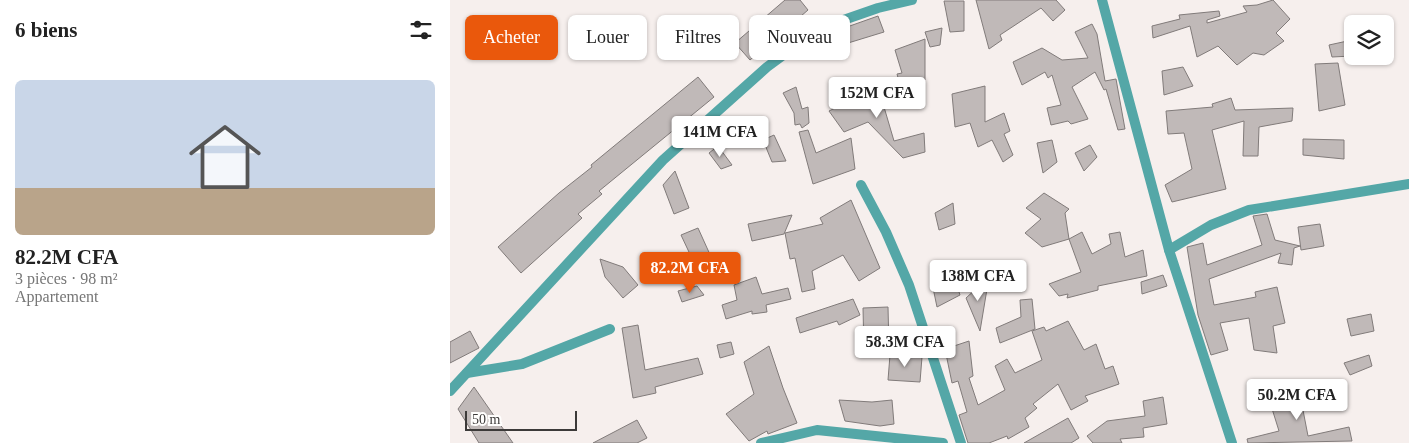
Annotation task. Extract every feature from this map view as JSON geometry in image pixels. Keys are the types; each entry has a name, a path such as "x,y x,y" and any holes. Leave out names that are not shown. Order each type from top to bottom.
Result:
{"street":[{"path":"450,391 663,160 767,67 801,42 832,24 878,8 912,0"},
{"path":"1102,0 1169,250 1232,443"},
{"path":"1169,250 1211,225 1250,210 1409,184"},
{"path":"861,186 886,232 909,285 962,443"},
{"path":"467,373 522,364 610,329"},
{"path":"760,443 817,430 943,443"}],"building":[{"path":"785,0 800,0 808,10 802,15 768,15"},
{"path":"976,0 1056,0 1065,10 1053,21 1041,8 1000,35 1002,40 989,49"},
{"path":"1273,0 1290,19 1276,33 1284,41 1264,55 1253,53 1237,65 1218,46 1197,57 1190,26 1153,38 1152,26 1180,19 1179,15 1219,11 1220,16 1207,20 1207,23 1247,12 1243,6 1257,5"},
{"path":"944,1 964,1 964,31 950,32"},
{"path":"878,16 884,32 850,42 850,26"},
{"path":"1092,24 1097,34 1105,81 1116,79 1125,129 1118,130 1106,89 1104,90 1095,72 1072,87 1088,119 1071,124 1068,121 1051,125 1047,108 1061,105 1052,75 1048,78 1045,72 1022,85 1013,62 1042,48 1062,60 1088,58 1075,32"},
{"path":"942,28 940,45 930,47 925,32"},
{"path":"749,31 749,59 739,48 739,40"},
{"path":"925,39 925,80 900,85 897,74 902,73 895,50"},
{"path":"1344,42 1344,56 1332,57 1329,45"},
{"path":"1338,63 1345,105 1319,111 1315,64"},
{"path":"1183,67 1193,86 1164,95 1162,71"},
{"path":"698,77 714,97 599,191 602,194 578,214 582,218 521,273 498,247 559,193 592,167 591,165"},
{"path":"894,83 901,100 884,107 894,141 924,133 925,152 903,158 868,122 844,132 829,111 876,88 877,90"},
{"path":"985,86 985,122 1004,113 1010,131 1004,134 1013,155 1003,162 992,140 978,147 970,123 955,127 952,94"},
{"path":"796,87 802,109 808,107 809,123 802,128 800,124 795,125 794,113 783,93"},
{"path":"1231,98 1235,110 1293,108 1292,121 1259,127 1258,156 1243,156 1244,121 1212,130 1226,189 1172,202 1165,185 1192,169 1184,133 1168,134 1166,111 1213,107 1212,104"},
{"path":"808,130 816,153 851,138 855,169 813,184 799,132"},
{"path":"774,135 786,161 772,162 763,140"},
{"path":"1303,139 1344,140 1344,159 1303,155"},
{"path":"1052,140 1057,162 1043,173 1037,143"},
{"path":"1090,145 1097,157 1084,171 1075,153"},
{"path":"718,146 732,165 721,169 709,153"},
{"path":"675,171 689,208 674,214 663,185"},
{"path":"1044,193 1069,209 1065,213 1069,239 1042,247 1025,233 1041,219 1026,208"},
{"path":"851,200 880,268 859,281 843,255 812,271 815,289 802,292 795,258 790,259 785,233 823,224 820,218"},
{"path":"953,203 955,224 939,230 935,213"},
{"path":"1267,214 1275,240 1300,246 1294,248 1292,265 1278,263 1281,253 1209,279 1214,305 1256,297 1255,292 1277,287 1285,323 1273,326 1277,353 1254,350 1249,318 1220,323 1228,350 1211,355 1198,315 1187,247 1203,243 1207,265 1262,245 1253,216"},
{"path":"792,215 784,234 752,241 748,224"},
{"path":"1320,224 1324,246 1301,250 1298,227"},
{"path":"698,228 712,259 696,267 681,235"},
{"path":"1082,232 1092,254 1111,244 1109,234 1120,232 1125,257 1143,250 1147,276 1098,286 1098,290 1067,298 1068,294 1059,296 1049,284 1081,272 1069,239"},
{"path":"600,259 623,267 638,285 623,298 605,277"},
{"path":"999,267 1007,278 998,288 990,276"},
{"path":"953,274 960,295 937,307 932,283"},
{"path":"1163,275 1167,286 1142,294 1141,282"},
{"path":"756,277 762,294 788,288 791,299 766,305 767,312 752,314 752,311 726,319 722,305 737,300 734,285"},
{"path":"989,277 980,331 966,298"},
{"path":"697,286 704,295 682,302 678,291"},
{"path":"853,299 860,315 839,325 837,321 800,333 796,318"},
{"path":"1032,299 1035,329 1000,343 996,328 1021,317 1020,300"},
{"path":"888,307 889,349 864,351 863,308"},
{"path":"1371,314 1374,331 1351,336 1347,319"},
{"path":"1068,321 1084,350 1096,344 1105,369 1113,366 1119,384 1085,396 1088,401 1071,410 1058,384 1033,404 1037,408 1025,418 1029,427 1008,439 1007,436 989,443 968,443 959,415 967,412 958,381 952,383 945,349 969,341 973,376 969,378 978,405 1005,390 995,366 1007,359 1015,373 1042,360 1032,331 1044,327 1046,331"},
{"path":"638,325 645,370 698,358 703,374 655,387 656,393 633,398 622,328"},
{"path":"470,331 479,348 450,363 450,342"},
{"path":"731,342 734,354 720,358 717,345"},
{"path":"769,346 797,423 768,434 767,431 749,441 726,414 754,394 744,362"},
{"path":"890,355 922,357 920,382 888,380"},
{"path":"1369,355 1372,366 1350,375 1344,363"},
{"path":"1311,385 1316,400 1302,405 1308,436 1349,427 1352,441 1248,443 1247,439 1279,431 1269,399"},
{"path":"474,387 513,443 479,443 458,409"},
{"path":"1163,397 1167,424 1143,428 1144,437 1120,439 1122,443 1093,443 1087,436 1107,421 1145,416 1143,401"},
{"path":"839,400 872,402 892,400 894,424 880,426 845,421"},
{"path":"1068,418 1079,438 1071,443 1024,443"},
{"path":"637,420 647,438 637,443 593,443"}]}
